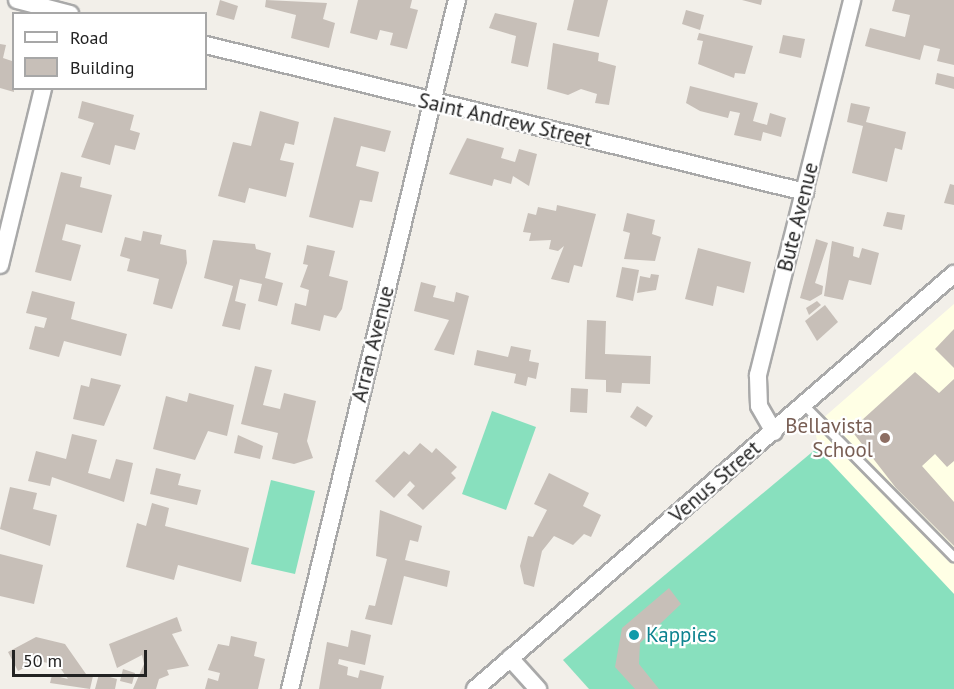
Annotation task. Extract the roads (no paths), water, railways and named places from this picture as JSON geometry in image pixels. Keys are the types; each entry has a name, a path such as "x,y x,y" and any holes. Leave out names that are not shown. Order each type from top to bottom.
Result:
{"street":[{"path":"17,0 65,10"},
{"name":"Arran Avenue","path":"290,689 457,0"},
{"name":"Bute Avenue","path":"774,432 759,406 758,375 852,0"},
{"name":"Saint Andrew Street","path":"207,45 431,103 805,192"},
{"path":"0,264 43,90"},
{"name":"Venus Street","path":"475,689 954,274"},
{"path":"510,658 538,689"}],"lane":[{"path":"804,405 954,557"}],"place":[{"name":"Bellavista School","path":"885,438"},
{"name":"Kappies","path":"634,635"}]}
